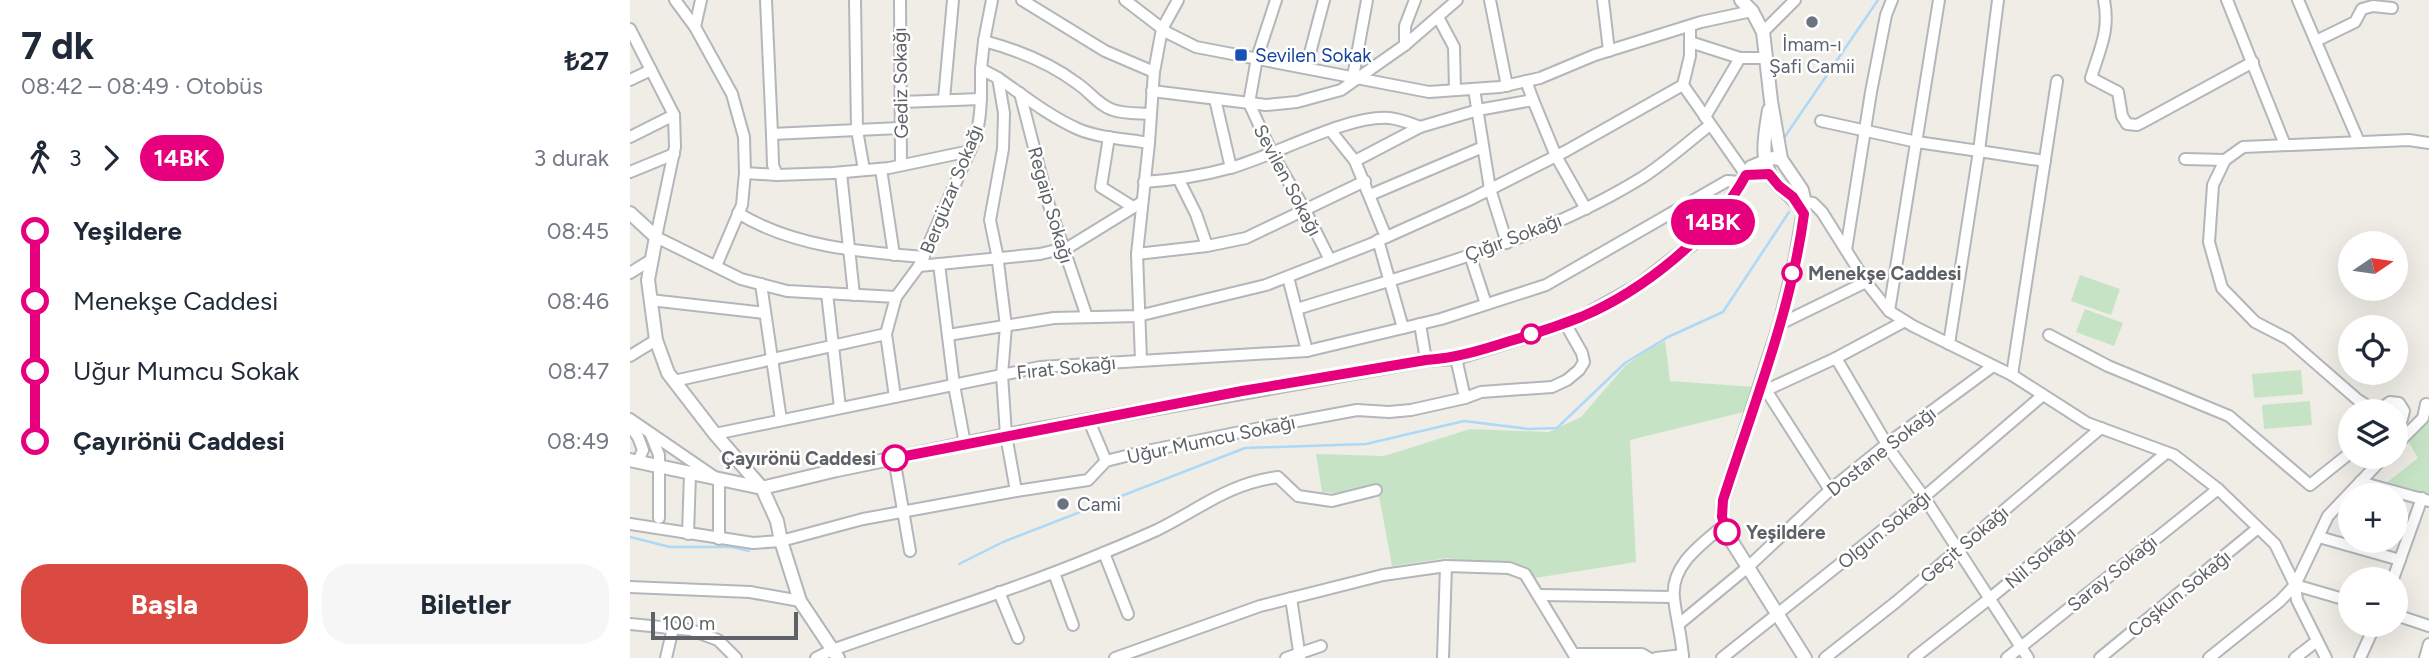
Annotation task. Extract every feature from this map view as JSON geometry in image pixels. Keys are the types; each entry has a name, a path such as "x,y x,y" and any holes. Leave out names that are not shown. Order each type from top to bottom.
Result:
{"street":[{"path":"676,0 695,27 732,94 744,137 746,173 742,205 716,266"},
{"path":"695,27 701,0"},
{"path":"766,0 773,165 777,175"},
{"path":"855,0 857,130 864,170"},
{"name":"Gediz Sokağı","path":"900,0 898,24 901,165"},
{"path":"944,99 953,0"},
{"path":"992,0 984,41 1012,48 1039,60 1079,84 1096,100 1113,110 1151,114"},
{"path":"1022,0 1105,51 1154,72"},
{"path":"1125,0 1162,29 1196,47 1429,92 1507,86 1540,78 1609,51 1690,26 1752,11"},
{"path":"1141,360 1137,204 1144,182 1154,72 1162,29 1178,0"},
{"name":"Sevilen Sokağı","path":"1276,0 1257,58 1248,103 1330,260"},
{"path":"1306,68 1324,0"},
{"path":"1356,77 1367,0"},
{"path":"1405,45 1405,26 1415,0"},
{"path":"1152,91 1266,105 1297,102 1341,90 1405,45 1457,0"},
{"path":"1490,0 1507,86"},
{"path":"1603,0 1609,51"},
{"path":"1741,0 1752,11 1763,32 1781,159 1801,190 1801,205 1796,257 1780,324 1761,393 1723,500 1724,524 1777,616 1805,658"},
{"path":"1763,32 1795,0"},
{"path":"1846,250 1865,129 1886,15 1892,0"},
{"path":"1889,311 1939,0"},
{"path":"1949,344 1979,151 1998,0"},
{"path":"2104,0 2108,18 2091,78 2118,92 2127,124 2137,125 2253,62"},
{"path":"2227,0 2285,145"},
{"path":"2298,0 2359,142"},
{"path":"2316,41 2355,22 2362,9 2373,6 2392,8"},
{"path":"1438,17 1454,47 1455,90"},
{"path":"948,335 1054,318 1138,316 1253,289 1382,239 1556,156 1683,85 1690,56 1690,26"},
{"path":"630,29 633,43 652,70 674,115 674,154 648,280 656,340 668,373 762,488 777,522 800,601 835,654"},
{"name":"Bergüzar Sokağı","path":"896,297 922,261 979,125 984,41"},
{"path":"1690,42 1740,58 1765,58"},
{"name":"Çığır Sokağı","path":"1297,309 1507,243 1586,209 1645,176 1707,121 1740,58"},
{"path":"981,69 1079,129 1149,143"},
{"path":"630,80 652,70"},
{"path":"998,78 1004,113 1003,149 990,220 998,258 1006,326 1002,375 1006,435 1016,491"},
{"path":"1526,81 1556,156 1586,209"},
{"path":"2012,375 2057,81"},
{"path":"1683,85 1744,178"},
{"path":"1474,89 1490,189 1507,243"},
{"name":"Regaip Sokağı","path":"1020,93 1048,202 1087,317"},
{"path":"901,102 982,99"},
{"path":"1215,99 1231,168"},
{"path":"1355,161 1420,127 1478,110 1533,100"},
{"path":"1771,101 1764,144 1769,167 1782,188 1801,205"},
{"path":"630,137 674,115"},
{"path":"1144,182 1179,180 1231,168 1363,120 1387,118 1403,120 1420,127"},
{"path":"1821,121 1917,142 2045,161"},
{"path":"772,134 900,128"},
{"path":"1331,131 1355,161 1365,181 1403,328"},
{"path":"1109,137 1101,187 1137,204"},
{"path":"2357,399 2288,339 2255,322 2222,288 2209,242 2213,184 2225,160 2243,147 2409,141 2429,144"},
{"path":"1370,195 1483,146"},
{"path":"746,173 841,173 881,169 970,151"},
{"path":"630,172 674,154"},
{"path":"1769,167 1773,158 1781,159"},
{"path":"2185,159 2225,160"},
{"path":"631,461 762,488 1006,435 1242,391 1426,360 1456,358 1584,316 1638,286 1691,245 1725,208 1751,167 1769,167"},
{"path":"881,169 894,255"},
{"path":"841,173 853,295"},
{"path":"1782,188 1791,185 1791,174"},
{"name":"Fırat Sokağı","path":"715,433 1040,367 1307,351 1420,324 1546,285 1727,181 1744,178"},
{"path":"1179,180 1196,214 1207,246"},
{"path":"1137,254 1207,246 1246,238 1365,181"},
{"path":"1801,205 1814,203 1822,212 1866,282 1889,311 2012,375 2087,423 2165,454 2174,455 2218,489 2275,544 2295,584 2297,600 2326,658"},
{"path":"738,213 761,227 791,237 939,264 1040,254 1063,249 1137,204"},
{"path":"630,213 656,237 741,279 787,291 896,297 886,334 895,397"},
{"path":"1470,255 1486,304"},
{"path":"630,273 651,260"},
{"path":"939,264 954,385 965,444"},
{"path":"1288,277 1307,351"},
{"path":"1780,324 1866,282"},
{"path":"761,284 781,420"},
{"path":"827,293 840,408"},
{"path":"650,300 765,313"},
{"path":"1761,393 1836,358 1905,321"},
{"name":"Uğur Mumcu Sokağı","path":"630,524 753,543 781,541 863,519 1088,480 1106,461 1142,452 1357,410 1411,411 1481,392 1552,387 1567,380 1584,362 1582,353 1565,323"},
{"path":"1420,324 1426,360"},
{"path":"674,381 886,334"},
{"path":"2049,335 2108,366 2229,416 2309,485 2338,462"},
{"path":"630,356 656,340"},
{"path":"1456,358 1465,398"},
{"path":"1836,358 1886,444 1924,497 2028,658"},
{"name":"Dostane Sokağı","path":"1679,624 1748,567 1830,490 1886,444 1993,366"},
{"path":"1761,393 1830,490"},
{"name":"Olgun Sokağı","path":"1722,658 1924,497 2043,395"},
{"path":"2408,410 2427,403"},
{"path":"2408,433 2423,418 2427,403"},
{"path":"630,419 719,480"},
{"path":"1089,421 1106,461"},
{"path":"630,426 643,450 639,459 631,461"},
{"name":"Geçit Sokağı","path":"1825,658 1896,602 2101,428"},
{"path":"647,429 657,446 659,518"},
{"name":"Nil Sokağı","path":"1913,658 2165,454"},
{"path":"894,458 910,551"},
{"path":"2209,658 2280,601 2295,584 2328,516 2372,469"},
{"path":"688,534 690,474"},
{"path":"816,658 835,654 1104,553 1158,529 1234,487 1254,480 1278,477 1298,496 1332,501 1376,490"},
{"path":"719,480 719,539"},
{"path":"2360,482 2425,500 2397,567"},
{"name":"Saray Sokağı","path":"2007,658 2218,489"},
{"path":"1656,658 1683,656 1674,597 1676,577 1687,559 1724,524"},
{"name":"Coşkun Sokağı","path":"2100,658 2258,528"},
{"path":"2319,537 2400,560"},
{"path":"1104,553 1128,614"},
{"path":"1443,658 1446,566"},
{"path":"1115,658 1143,654 1260,606 1383,575 1446,566 1509,568 1522,572 1540,595 1575,656 1642,654 1649,658"},
{"path":"1054,573 1073,625"},
{"path":"2295,584 2338,597"},
{"path":"630,587 750,592 800,601"},
{"path":"999,592 1018,638"},
{"path":"1540,595 1674,597"},
{"path":"1291,598 1300,655"},
{"path":"2408,619 2429,626"},
{"path":"630,624 691,631 718,640 736,658"},
{"path":"666,658 674,628"},
{"path":"2360,658 2370,637"},
{"path":"2295,658 2317,641"},
{"path":"2424,658 2429,644"},
{"path":"1286,658 1321,646"}],"green space":[{"path":"2080,275 2120,289 2111,315 2071,301"},
{"path":"2085,309 2123,323 2114,346 2076,332"},
{"path":"1665,341 1670,381 1755,387 1748,411 1630,440 1636,562 1523,580 1448,558 1392,566 1379,496 1322,492 1316,454 1384,456 1470,429 1549,432 1581,417 1625,366 1648,349"},
{"path":"2301,370 2303,394 2254,398 2252,374"},
{"path":"2310,401 2312,425 2264,429 2262,405"},
{"path":"2429,418 2429,496 2408,490 2408,483 2386,483 2404,469 2408,469 2418,458 2408,441"}],"waterway":[{"path":"1784,138 1878,0"},
{"path":"959,564 1003,542 1245,448 1366,444 1464,421 1529,429 1557,428 1625,363 1668,337 1723,312 1789,212"},
{"path":"630,537 670,547 731,547 749,551"}],"bus line":[{"name":"14BK","path":"895,458 1242,391 1426,360 1456,358 1543,331 1584,316 1638,286 1691,245 1725,208 1746,175 1764,172 1793,197 1804,214 1780,324 1723,500 1722,517 1727,532"}],"place":[{"name":"İmam-ı Şafi Camii","path":"1812,22"},
{"name":"Sevilen Sokak","path":"1241,55"},
{"name":"Menekşe Caddesi","path":"1792,273"},
{"name":"Çayırönü Caddesi","path":"895,458"},
{"name":"Cami","path":"1063,504"},
{"name":"Yeşildere","path":"1727,532"}]}
